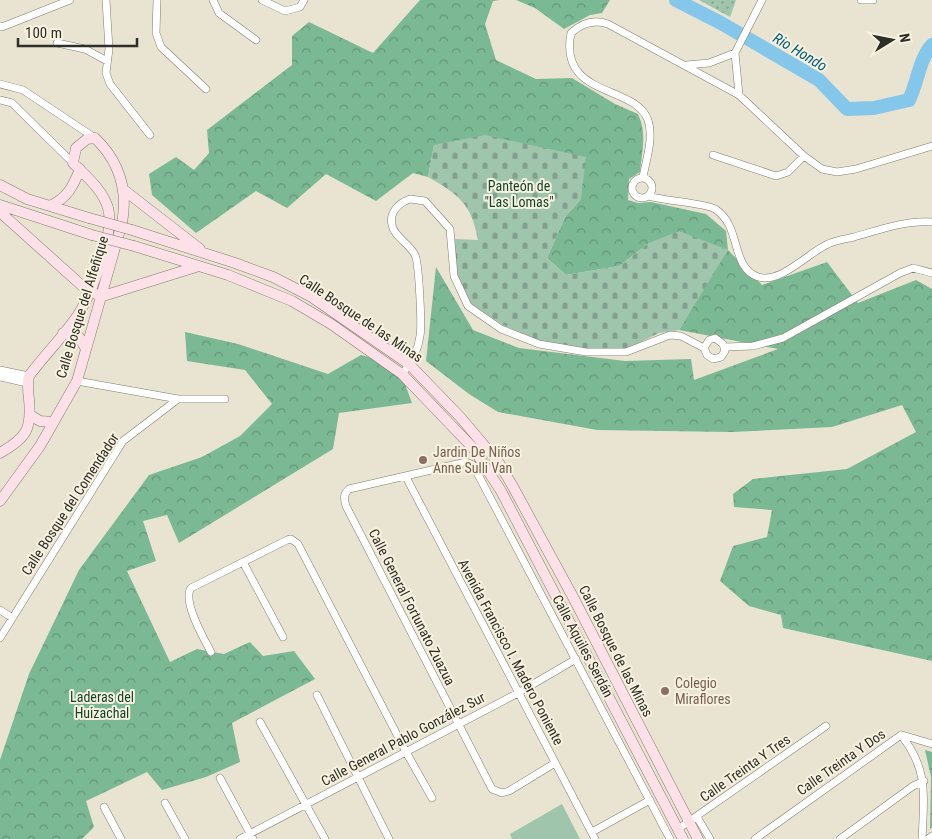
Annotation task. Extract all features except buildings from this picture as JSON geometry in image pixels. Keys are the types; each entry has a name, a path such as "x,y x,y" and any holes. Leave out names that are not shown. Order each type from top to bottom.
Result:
{"main road":[{"path":"50,206 58,202 73,188 76,148 88,139 95,138"},
{"name":"Calle Bosque del Alfeñique","path":"0,501 40,446 77,381 103,296 123,218 124,190 115,162 95,138"},
{"name":"Calle Bosque del Alfeñique","path":"28,379 82,309 102,255 110,226 109,208 101,193 76,166"},
{"name":"Calle Bosque de las Minas","path":"0,185 27,199 132,230 274,278 310,296 410,365 461,418 499,463 693,819 698,839"},
{"path":"124,190 206,254"},
{"name":"Calle Bosque de las Minas","path":"0,205 92,235 228,274 292,301 332,324 402,374 451,423 489,470 683,839"},
{"path":"0,212 88,292 103,296 200,266"},
{"path":"63,334 79,337 86,349"},
{"path":"0,453 20,441 28,429 30,415 28,379"},
{"path":"30,415 40,421 52,422"}],"street":[{"path":"0,26 2,27 70,0"},
{"path":"106,0 106,72 110,84 150,135"},
{"path":"157,0 156,33 161,47 206,89"},
{"path":"213,0 219,13 256,40"},
{"path":"262,0 285,11 300,7 304,0"},
{"path":"739,95 736,50 762,0"},
{"path":"861,0 873,0"},
{"path":"643,178 649,146 648,120 639,107 605,91 579,74 569,53 571,33 585,24 600,21 687,65 739,95 804,156 822,169 837,172 856,169 932,146"},
{"path":"57,43 85,49 107,61"},
{"path":"687,65 709,63 736,50"},
{"path":"0,84 23,90 95,138"},
{"path":"0,100 12,103 76,166"},
{"path":"713,155 776,176 788,172 804,156"},
{"path":"648,196 652,189 652,184 643,178 635,180 632,189 633,193 640,198 648,196 666,202 714,208 732,226 741,262 747,270 759,277 773,277 790,269 828,244 900,225 932,222"},
{"path":"402,374 410,365 420,336 416,257 408,243 398,236 392,225 393,213 397,206 410,199 424,202 450,229 454,276 468,306 501,329 539,344 586,352 626,352 670,336 681,336 704,348 706,355 717,359 723,354 725,347 721,341 715,338 709,340 704,348"},
{"path":"725,347 753,346 782,338 900,273 913,268 932,274"},
{"path":"0,370 28,379"},
{"path":"0,377 28,379"},
{"path":"77,381 178,399 225,399"},
{"name":"Calle Bosque del Comendador","path":"0,638 11,617 123,441 178,399"},
{"name":"Calle Aquiles Serdán","path":"406,477 466,462 473,465 670,839"},
{"name":"Calle General Fortunato Zuazua","path":"406,477 349,489 345,493 344,499 457,724 492,789 502,793 509,791 555,763"},
{"name":"Avenida Francisco I. Madero Poniente","path":"406,477 593,836"},
{"path":"211,652 188,603 188,592 191,588 291,539 298,544 406,752 432,798"},
{"path":"243,562 283,637"},
{"path":"0,610 11,617"},
{"name":"Calle General Pablo González Sur","path":"240,839 252,836 305,805 518,693 576,659"},
{"path":"317,695 389,839"},
{"path":"260,722 325,839"},
{"name":"Calle Treinta Y Tres","path":"678,829 826,726"},
{"path":"901,735 932,744"},
{"name":"Calle Treinta Y Dos","path":"755,839 901,735 912,749 924,782 922,839"},
{"path":"220,778 252,836"},
{"path":"840,839 913,786 924,782"},
{"path":"593,836 650,800"},
{"path":"165,803 185,839"},
{"path":"104,807 121,839"},
{"path":"693,819 710,839"},
{"path":"928,839 932,836"}],"green space":[{"path":"420,0 500,0 493,1 485,24 496,60 536,79 572,78 615,104 638,114 643,135 642,157 640,172 629,179 628,200 638,203 651,202 706,214 726,231 728,250 762,285 827,262 858,303 916,280 932,289 932,661 783,628 781,615 749,606 720,581 733,546 767,537 772,510 734,507 733,494 753,479 847,469 916,432 902,405 832,427 732,432 597,430 498,412 469,394 426,361 436,267 473,330 519,348 625,361 691,359 694,380 778,349 679,330 727,249 649,243 619,266 566,275 547,258 565,217 581,199 434,145 428,177 413,173 376,201 326,174 287,208 256,191 196,233 152,195 149,174 176,157 194,170 209,153 207,130 292,65 292,36 309,22 373,53"},
{"path":"516,0 610,0 602,13 590,15 564,29 535,8"},
{"path":"699,0 736,0 730,17"},
{"name":"Panteón de \"Las Lomas\"","path":"485,135 586,157 581,199 565,217 547,258 566,275 619,266 649,243 679,231 728,250 679,330 659,333 626,349 584,348 539,341 503,325 471,304 456,274 455,239 478,240 472,217 456,195 428,177 434,145"},
{"name":"Laderas del Huizachal","path":"185,332 238,344 328,374 361,355 383,362 396,369 408,391 412,403 339,413 333,449 179,543 167,515 143,521 156,561 127,571 170,662 197,649 224,654 250,642 263,656 294,651 315,679 232,723 240,762 206,777 162,790 147,772 86,801 94,827 82,839 0,839 0,760 29,674 79,570 149,475 202,457 240,436 272,404 245,370 187,361"},
{"path":"925,750 932,752 932,828 930,829 931,777"},
{"path":"562,804 580,839 512,839 510,834"}],"waterway":[{"name":"Rio Hondo","path":"676,0 721,23 819,80 847,109 874,108 909,100 921,64 932,45"}],"place":[{"name":"Jardin De Niños Anne Sulli Van","path":"423,460"},
{"name":"Colegio Miraflores","path":"665,691"}]}
